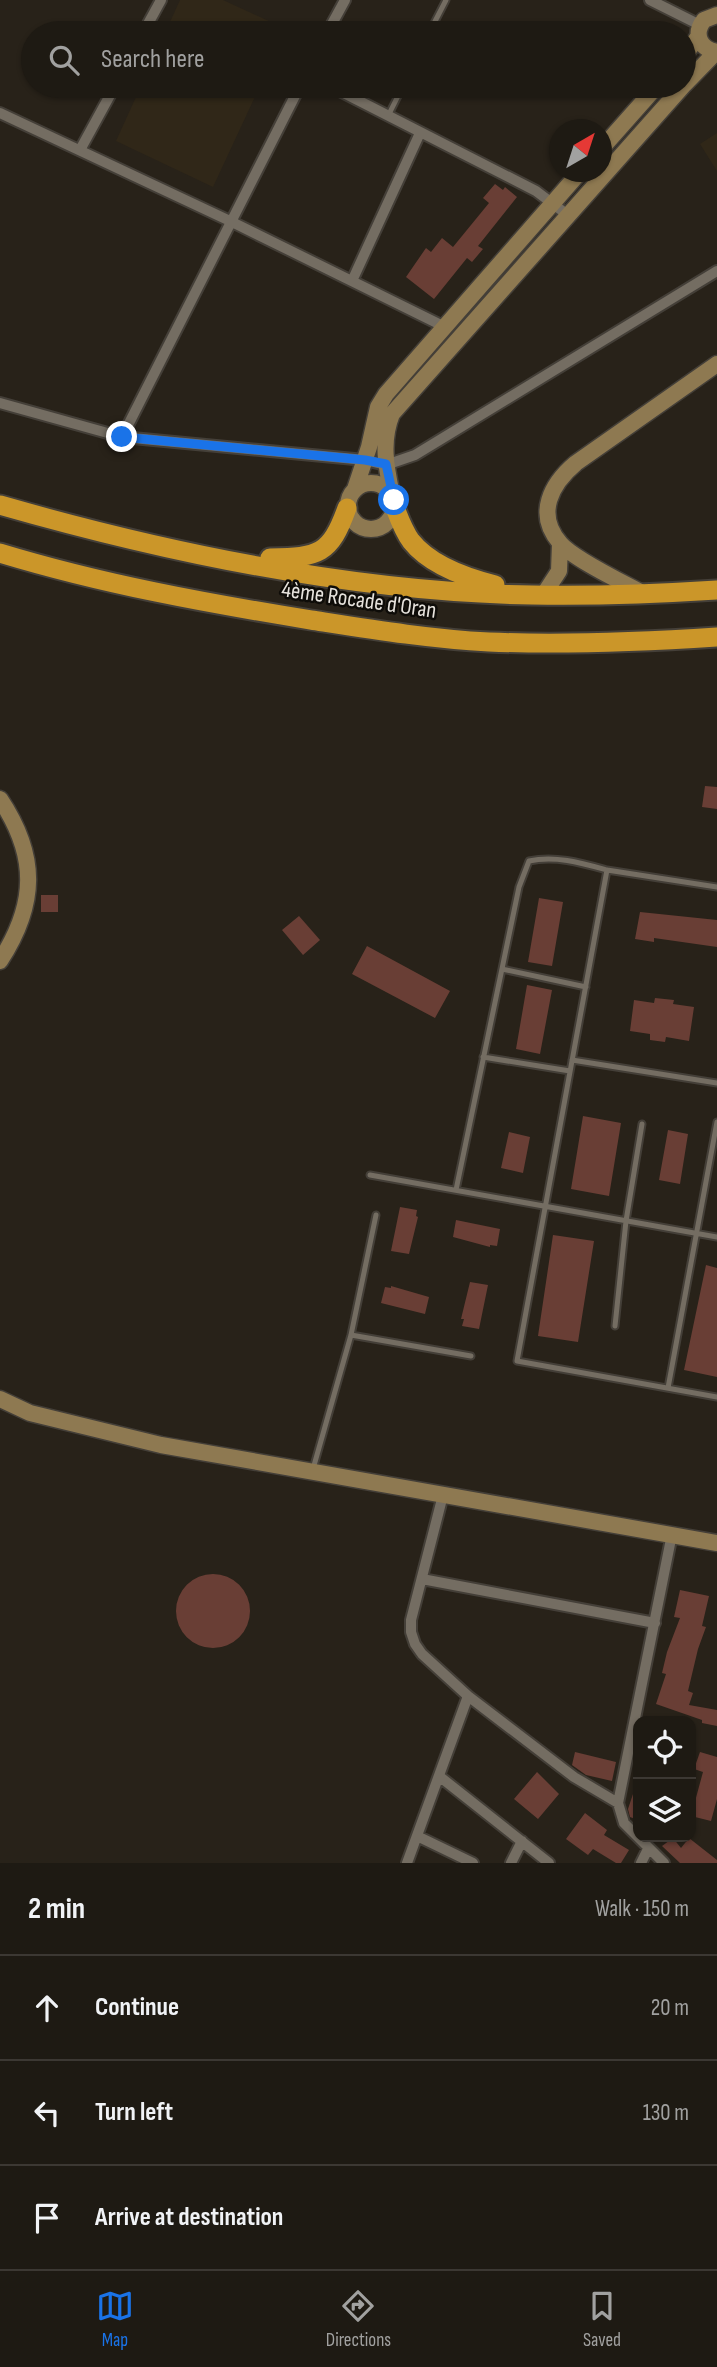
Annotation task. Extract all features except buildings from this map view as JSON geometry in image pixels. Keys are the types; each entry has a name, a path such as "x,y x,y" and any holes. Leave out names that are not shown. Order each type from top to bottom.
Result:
{"highway":[{"path":"393,500 402,527 413,543 433,560 465,576 539,595"},
{"name":"4ème Rocade d'Oran","path":"0,505 139,542 217,558 324,576 407,586 539,595 717,590"},
{"path":"217,558 301,557 318,553 333,540 347,508"},
{"name":"4ème Rocade d'Oran","path":"0,553 178,598 358,627 487,642 629,643 717,637"}],"street":[{"path":"150,21 161,0"},
{"path":"334,21 345,0"},
{"path":"650,0 706,23"},
{"path":"696,38 717,0"},
{"path":"696,72 717,52 705,47 706,23"},
{"path":"80,150 108,98"},
{"path":"122,437 294,98"},
{"path":"353,98 536,191 569,216"},
{"path":"612,136 646,98"},
{"path":"571,182 386,394 378,407 365,460 355,489 348,500 347,508 354,523 368,530 376,530 390,521 393,500 386,464 386,429 392,414 672,98"},
{"path":"0,113 230,221 445,327"},
{"path":"352,281 420,132"},
{"path":"0,403 122,437 386,464 415,455 717,271"},
{"path":"539,595 559,571 560,544 549,521 548,507 551,491 562,474 717,364"},
{"path":"355,489 361,485 375,483 387,490 393,500"},
{"path":"560,544 644,594"},
{"path":"0,799 13,818 24,849 30,885 22,920 0,961"},
{"path":"0,1399 30,1413 161,1445 717,1543"},
{"path":"443,1495 411,1620 415,1644 422,1654 468,1696 581,1782 618,1803"},
{"path":"664,1863 624,1823 618,1803 672,1534"},
{"path":"422,1579 655,1623"},
{"path":"407,1863 468,1696"},
{"path":"439,1776 549,1863"},
{"path":"417,1836 473,1863"},
{"path":"511,1863 522,1841"},
{"path":"640,1863 649,1849"}],"lane":[{"path":"435,21 446,0"},
{"path":"388,116 397,98"},
{"path":"456,1190 519,887 529,861 544,858 581,862 607,870 717,887"},
{"path":"607,870 517,1361 717,1396"},
{"path":"502,969 586,987"},
{"path":"484,1057 570,1071"},
{"path":"572,1060 717,1083"},
{"path":"668,1388 717,1122"},
{"path":"615,1326 626,1221 642,1124"},
{"path":"370,1175 717,1237"},
{"path":"312,1472 351,1335 376,1214"},
{"path":"351,1335 471,1356"}],"shaded area":[{"path":"180,0 223,0 269,21 170,21"},
{"path":"136,98 254,98 213,187 116,141"},
{"path":"717,133 717,171 700,144"}],"route":[{"path":"122,437 386,464 394,500"}]}
